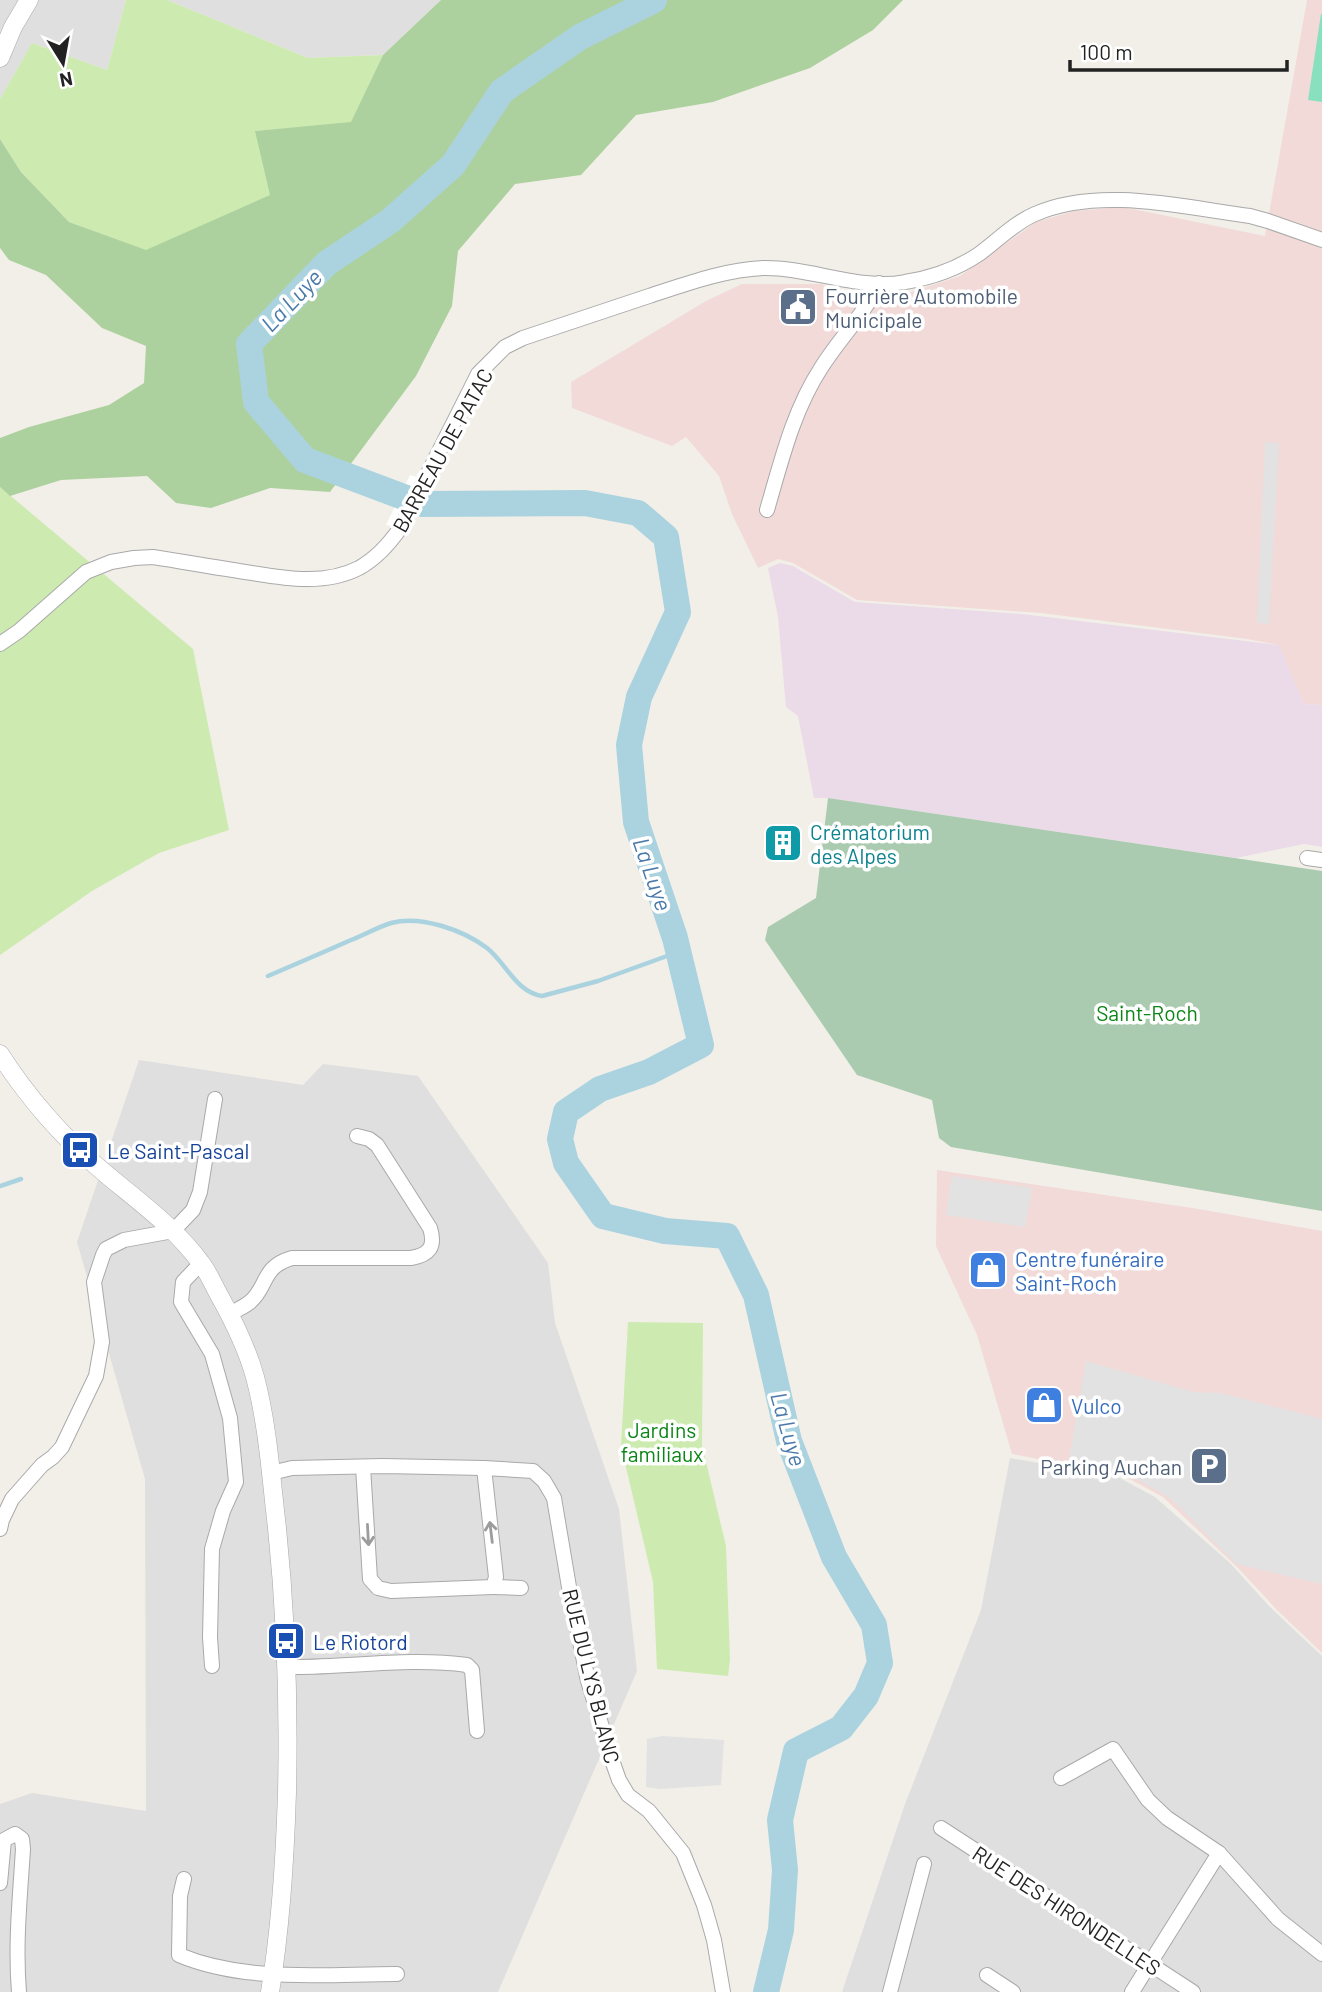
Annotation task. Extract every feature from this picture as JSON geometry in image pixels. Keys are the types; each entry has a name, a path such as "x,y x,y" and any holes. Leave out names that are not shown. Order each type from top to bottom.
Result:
{"street":[{"path":"0,58 13,27 29,0"},
{"name":"BARREAU DE PATAC","path":"1,643 86,572 111,562 153,557 282,578 311,579 336,576 359,568 383,550 401,527 478,374 505,347 523,338 706,277 744,270 782,269 862,282 901,283 956,268 1034,214 1060,205 1093,200 1129,200 1250,216 1322,240"},
{"path":"767,510 799,411 820,369 868,305 879,283"},
{"path":"1307,858 1322,860"},
{"path":"0,1054 26,1091 80,1150 173,1231 201,1263 230,1314 254,1376 271,1473 284,1597 288,1667 285,1843 272,1983"},
{"path":"0,1529 12,1499 62,1447 96,1376 102,1342 94,1282 106,1249 124,1240 173,1231 192,1210 200,1192 215,1099"},
{"path":"230,1314 251,1301 271,1269 282,1261 292,1258 411,1258 424,1256 430,1248 433,1239 430,1228 377,1145 369,1139 357,1136"},
{"path":"201,1263 183,1282 181,1302 212,1354 230,1418 236,1482 223,1511 212,1549 212,1667"},
{"path":"363,1467 370,1579 378,1588 391,1591 521,1588"},
{"name":"RUE DU LYS BLANC","path":"271,1473 292,1468 484,1468 533,1471 544,1481 554,1498 588,1681 616,1772 628,1795 649,1811 682,1853 704,1905 714,1940 723,1992"},
{"path":"484,1468 496,1577 493,1587"},
{"path":"288,1667 398,1662 449,1662 467,1665 472,1671 477,1731"},
{"path":"1061,1779 1113,1749 1148,1800 1167,1818 1219,1853 1278,1919 1322,1954"},
{"name":"RUE DES HIRONDELLES","path":"941,1828 1192,1992"},
{"path":"0,1883 5,1840 15,1834 22,1839 23,1849 16,1941 19,1992"},
{"path":"1132,1992 1219,1853"},
{"path":"890,1992 924,1864"},
{"path":"184,1880 180,1896 178,1955 198,1963 249,1972 272,1983 397,1974"},
{"path":"987,1975 1013,1992"}],"shaded area":[{"path":"0,0 126,0 107,70 32,43 0,99"},
{"path":"167,0 441,0 383,55 308,58"},
{"path":"1307,0 1322,0 1322,705 1304,704 1278,645 1041,613 857,600 793,563 778,559 758,568 732,514 719,476 686,437 672,446 572,408 571,382 706,301 742,284 821,284 881,305 893,298 960,276 1036,222 1074,211 1123,207 1265,236"},
{"path":"1265,442 1279,443 1269,624 1257,623"},
{"path":"780,563 793,566 855,602 1022,614 1279,645 1304,704 1322,705 1322,847 1304,844 1236,858 814,798 798,716 786,707 778,617 768,568"},
{"path":"139,1060 303,1085 323,1064 418,1076 548,1263 555,1323 619,1509 637,1671 498,1992 0,1992 0,1804 32,1793 146,1811 145,1479 77,1242"},
{"path":"937,1170 1199,1209 1322,1231 1322,1653 1163,1497 1122,1475 1012,1454 977,1335 936,1246"},
{"path":"952,1176 1032,1188 1025,1227 946,1215"},
{"name":"Parking Auchan","path":"1086,1361 1193,1392 1221,1393 1322,1419 1322,1584 1236,1564 1170,1498 1124,1472 1069,1460"},
{"path":"1010,1458 1118,1477 1155,1497 1230,1563 1269,1606 1322,1656 1322,1992 842,1992 905,1804 981,1610"},
{"path":"662,1736 724,1740 721,1785 660,1789 646,1787 647,1739"}],"green space":[{"path":"126,0 167,0 308,58 383,55 351,123 256,131 271,195 146,251 69,222 21,172 0,139 0,99 32,43 107,70"},
{"path":"441,0 903,0 873,30 810,68 713,102 636,115 581,175 515,184 458,251 452,306 416,376 330,492 270,488 211,508 176,503 147,476 61,480 10,496 0,487 0,438 29,427 109,405 144,383 146,346 102,328 46,275 9,260 0,248 0,139 21,172 69,222 146,250 270,195 255,131 351,122 383,55"},
{"path":"1322,14 1322,102 1308,100"},
{"path":"0,487 193,649 229,830 159,853 92,891 0,955"},
{"name":"Saint-Roch","path":"828,798 1322,871 1322,1211 951,1147 939,1138 932,1100 857,1075 765,940 768,927 816,898"},
{"name":"Jardins familiaux","path":"628,1322 703,1323 702,1445 726,1546 730,1659 728,1676 657,1669 653,1582 621,1446"}],"pier":[{"path":"410,475 432,481 409,528 386,525"}],"waterway":[{"name":"La Luye","path":"654,0 580,37 502,91 453,165 390,221 327,263 249,344 256,402 305,460 422,504 585,503 638,513 666,537 678,612 639,697 629,745 636,822 675,938 701,1045 649,1072 600,1089 566,1112 560,1139 566,1163 603,1216 665,1231 727,1236 756,1295 789,1441 834,1557 874,1625 880,1663 866,1696 841,1728 796,1751 780,1820 785,1870 781,1930 766,1992"},
{"path":"268,976 381,927 403,921 428,923 466,935 494,954 525,989 542,996 598,981 678,952"},
{"path":"0,1186 21,1179"}],"place":[{"name":"Fourrière Automobile Municipale","path":"798,307"},
{"name":"Crématorium des Alpes","path":"783,843"},
{"name":"Le Saint-Pascal","path":"80,1150"},
{"name":"Centre funéraire Saint-Roch","path":"988,1270"},
{"name":"Vulco","path":"1044,1405"},
{"name":"Parking Auchan","path":"1209,1466"},
{"name":"Le Riotord","path":"286,1641"}]}
